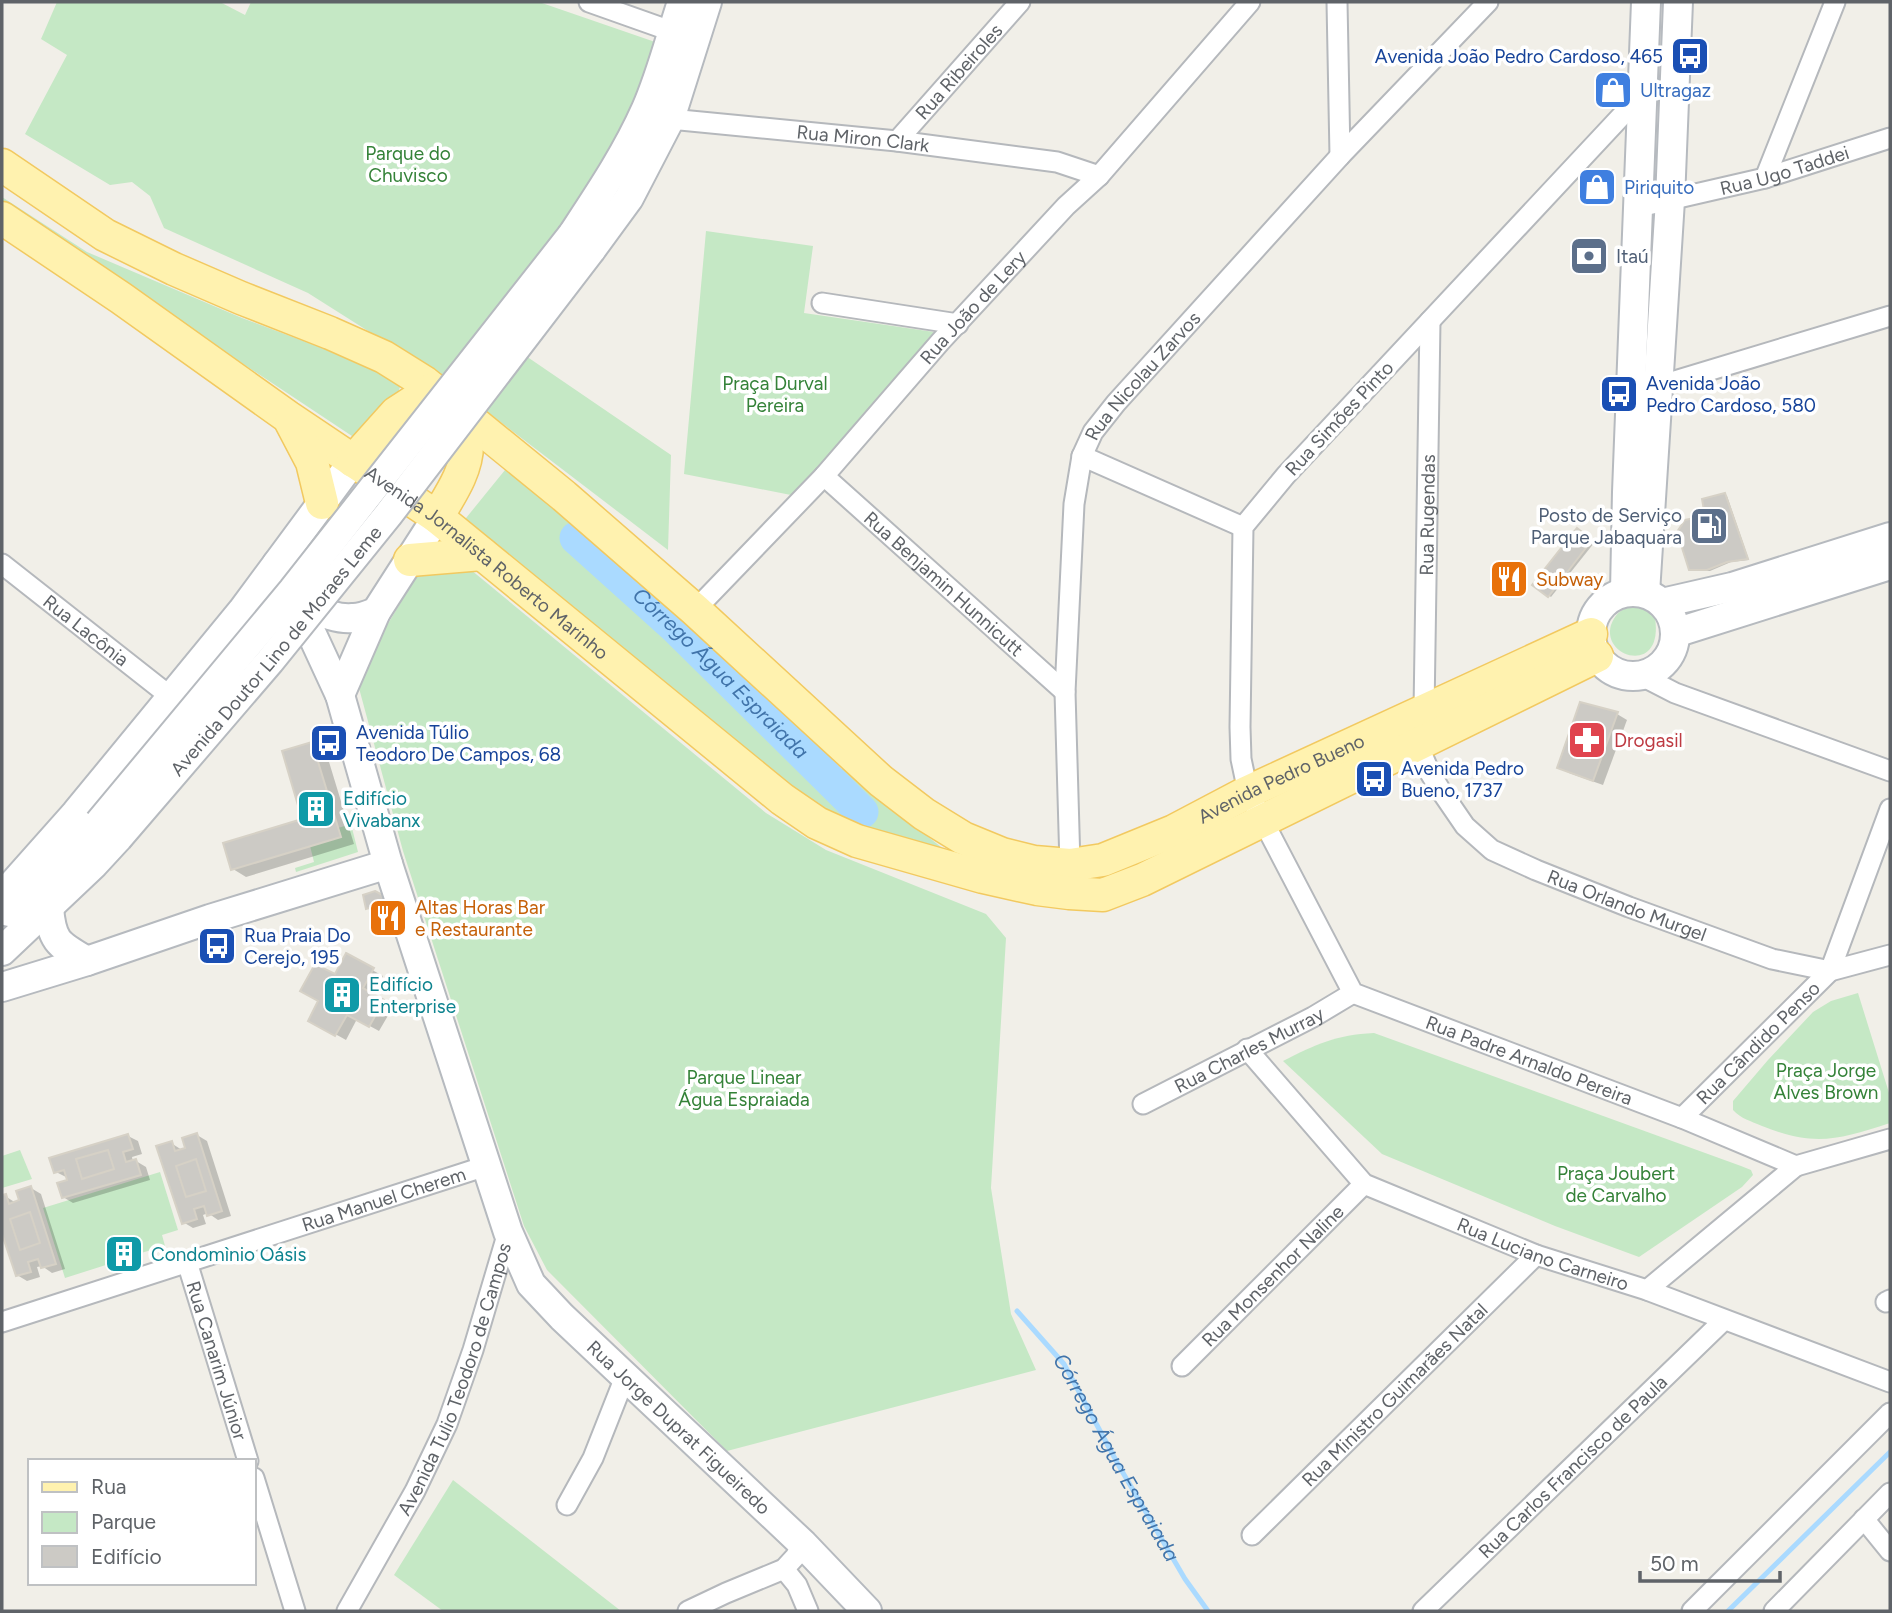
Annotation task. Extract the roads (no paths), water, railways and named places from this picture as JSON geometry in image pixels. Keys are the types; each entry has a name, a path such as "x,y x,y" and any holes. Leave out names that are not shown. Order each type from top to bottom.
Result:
{"main road":[{"path":"2,165 105,235 219,289 384,357 433,388 564,496 695,610"},
{"name":"Avenida Jornalista Roberto Marinho","path":"2,218 437,517 782,799 817,823 857,841 983,877"},
{"path":"354,461 396,413 433,388"},
{"path":"437,517 466,461 468,442 462,412"},
{"path":"288,417 312,462 322,503"},
{"path":"410,560 482,554"},
{"name":"Avenida Pedro Bueno","path":"695,610 881,781 923,814 962,838 1002,855 1034,862 1070,865 1103,860 1174,831 1248,792 1424,711 1594,645"},
{"name":"Avenida Pedro Bueno","path":"983,877 1047,891 1103,895 1142,880 1418,745 1594,645"}],"street":[{"path":"589,2 684,36"},
{"name":"Avenida Doutor Lino de Moraes Leme","path":"2,919 37,887 108,831 293,590 582,242 629,198 670,119 684,36 682,2"},
{"name":"Avenida Doutor Lino de Moraes Leme","path":"582,242 604,187 632,139 660,73 707,2"},
{"name":"Rua Ribeiroles","path":"897,141 1020,2"},
{"name":"Rua João de Lery","path":"695,610 824,476 1066,206 1099,176 1250,2"},
{"path":"1337,2 1340,156"},
{"name":"Rua Nicolau Zarvos","path":"1070,865 1065,692 1074,505 1082,456 1093,432 1116,403 1340,156 1489,2"},
{"path":"1646,2 1626,492 1644,596 1669,612 1674,622 1675,640 1670,654 1650,671 1631,676 1608,668 1594,645 1594,618 1609,599 1644,596 1732,587 1890,537"},
{"path":"1644,596 1670,200 1678,2"},
{"path":"1765,178 1835,2"},
{"name":"Rua Simões Pinto","path":"1242,527 1286,475 1643,94"},
{"name":"Rua Miron Clark","path":"670,119 897,141 1057,162 1099,176"},
{"name":"Rua Ugo Taddei","path":"1639,207 1765,178 1890,138"},
{"path":"1057,162 1066,175 1066,206"},
{"path":"822,303 958,324"},
{"path":"1658,386 1890,316"},
{"name":"Rua Rugendas","path":"1424,711 1430,321"},
{"path":"1082,456 1242,527 1240,727 1241,759 1248,792 1353,993"},
{"path":"2,900 5,893 76,813 171,697 277,564 354,461"},
{"name":"Rua Benjamin Hunnicutt","path":"824,476 1065,692"},
{"path":"340,695 376,612 437,517"},
{"name":"Rua Lacônia","path":"2,564 171,697"},
{"name":"Avenida Tulio Teodoro de Campos","path":"277,564 340,695 388,864 508,1232 473,1350 447,1423 415,1491 347,1611"},
{"path":"1675,633 1890,565"},
{"path":"297,602 347,618 376,612"},
{"path":"1650,671 1675,693 1890,771"},
{"name":"Rua Orlando Murgel","path":"1418,745 1441,792 1465,826 1492,850 1536,870 1772,959 1830,971 1890,955"},
{"name":"Rua Cândido Penso","path":"1682,1118 1830,971 1890,809"},
{"name":"Avenida Doutor Lino de Moraes Leme","path":"2,951 94,864 108,831"},
{"path":"2,987 388,864"},
{"path":"49,908 51,929 58,942 87,961"},
{"name":"Rua Charles Murray","path":"1143,1104 1313,1017 1353,993"},
{"name":"Rua Padre Arnaldo Pereira","path":"1353,993 1682,1118 1796,1166"},
{"name":"Rua Luciano Carneiro","path":"1247,1049 1364,1184 1536,1255 1647,1290 1890,1382"},
{"path":"1647,1290 1796,1166 1890,1139"},
{"name":"Rua Manuel Cherem","path":"2,1322 486,1167"},
{"name":"Rua Monsenhor Naline","path":"1182,1366 1364,1184"},
{"name":"Rua Jorge Duprat Figueiredo","path":"508,1232 531,1284 562,1317 803,1544 867,1611"},
{"name":"Rua Ministro Guimarães Natal","path":"1252,1535 1536,1255"},
{"name":"Rua Canarim Júnior","path":"187,1262 247,1459"},
{"name":"Rua Carlos Francisco de Paula","path":"1423,1611 1724,1320"},
{"path":"567,1505 593,1458 625,1377"},
{"path":"1692,1611 1890,1413"},
{"path":"256,1484 295,1611"},
{"path":"1774,1611 1890,1493"},
{"path":"1864,1519 1890,1551"},
{"path":"688,1611 784,1569 803,1544"},
{"path":"784,1569 797,1585 808,1611"}],"waterway":[{"name":"Córrego Água Espraiada","path":"576,538 676,628 862,812"},
{"name":"Córrego Água Espraiada","path":"1017,1311 1064,1364 1119,1466 1185,1579 1208,1611"},
{"path":"1728,1611 1890,1452"}],"place":[{"name":"Avenida João Pedro Cardoso, 465","path":"1690,56"},
{"name":"Ultragaz","path":"1613,90"},
{"name":"Piriquito","path":"1597,187"},
{"name":"Itaú","path":"1589,256"},
{"name":"Avenida João Pedro Cardoso, 580","path":"1619,394"},
{"name":"Posto de Serviço Parque Jabaquara","path":"1709,526"},
{"name":"Subway","path":"1509,579"},
{"name":"Drogasil","path":"1587,740"},
{"name":"Avenida Túlio Teodoro De Campos, 68","path":"329,743"},
{"name":"Avenida Pedro Bueno, 1737","path":"1374,779"},
{"name":"Edifício Vivabanx","path":"316,809"},
{"name":"Altas Horas Bar e Restaurante","path":"388,918"},
{"name":"Rua Praia Do Cerejo, 195","path":"217,946"},
{"name":"Edifício Enterprise","path":"342,995"},
{"name":"Condomìnio Oásis","path":"124,1254"}],"park label":[{"name":"Parque do Chuvisco","path":"408,164"},
{"name":"Praça Durval Pereira","path":"775,394"},
{"name":"Praça Jorge Alves Brown","path":"1826,1081"},
{"name":"Parque Linear Água Espraiada","path":"744,1088"},
{"name":"Praça Joubert de Carvalho","path":"1616,1184"}]}
